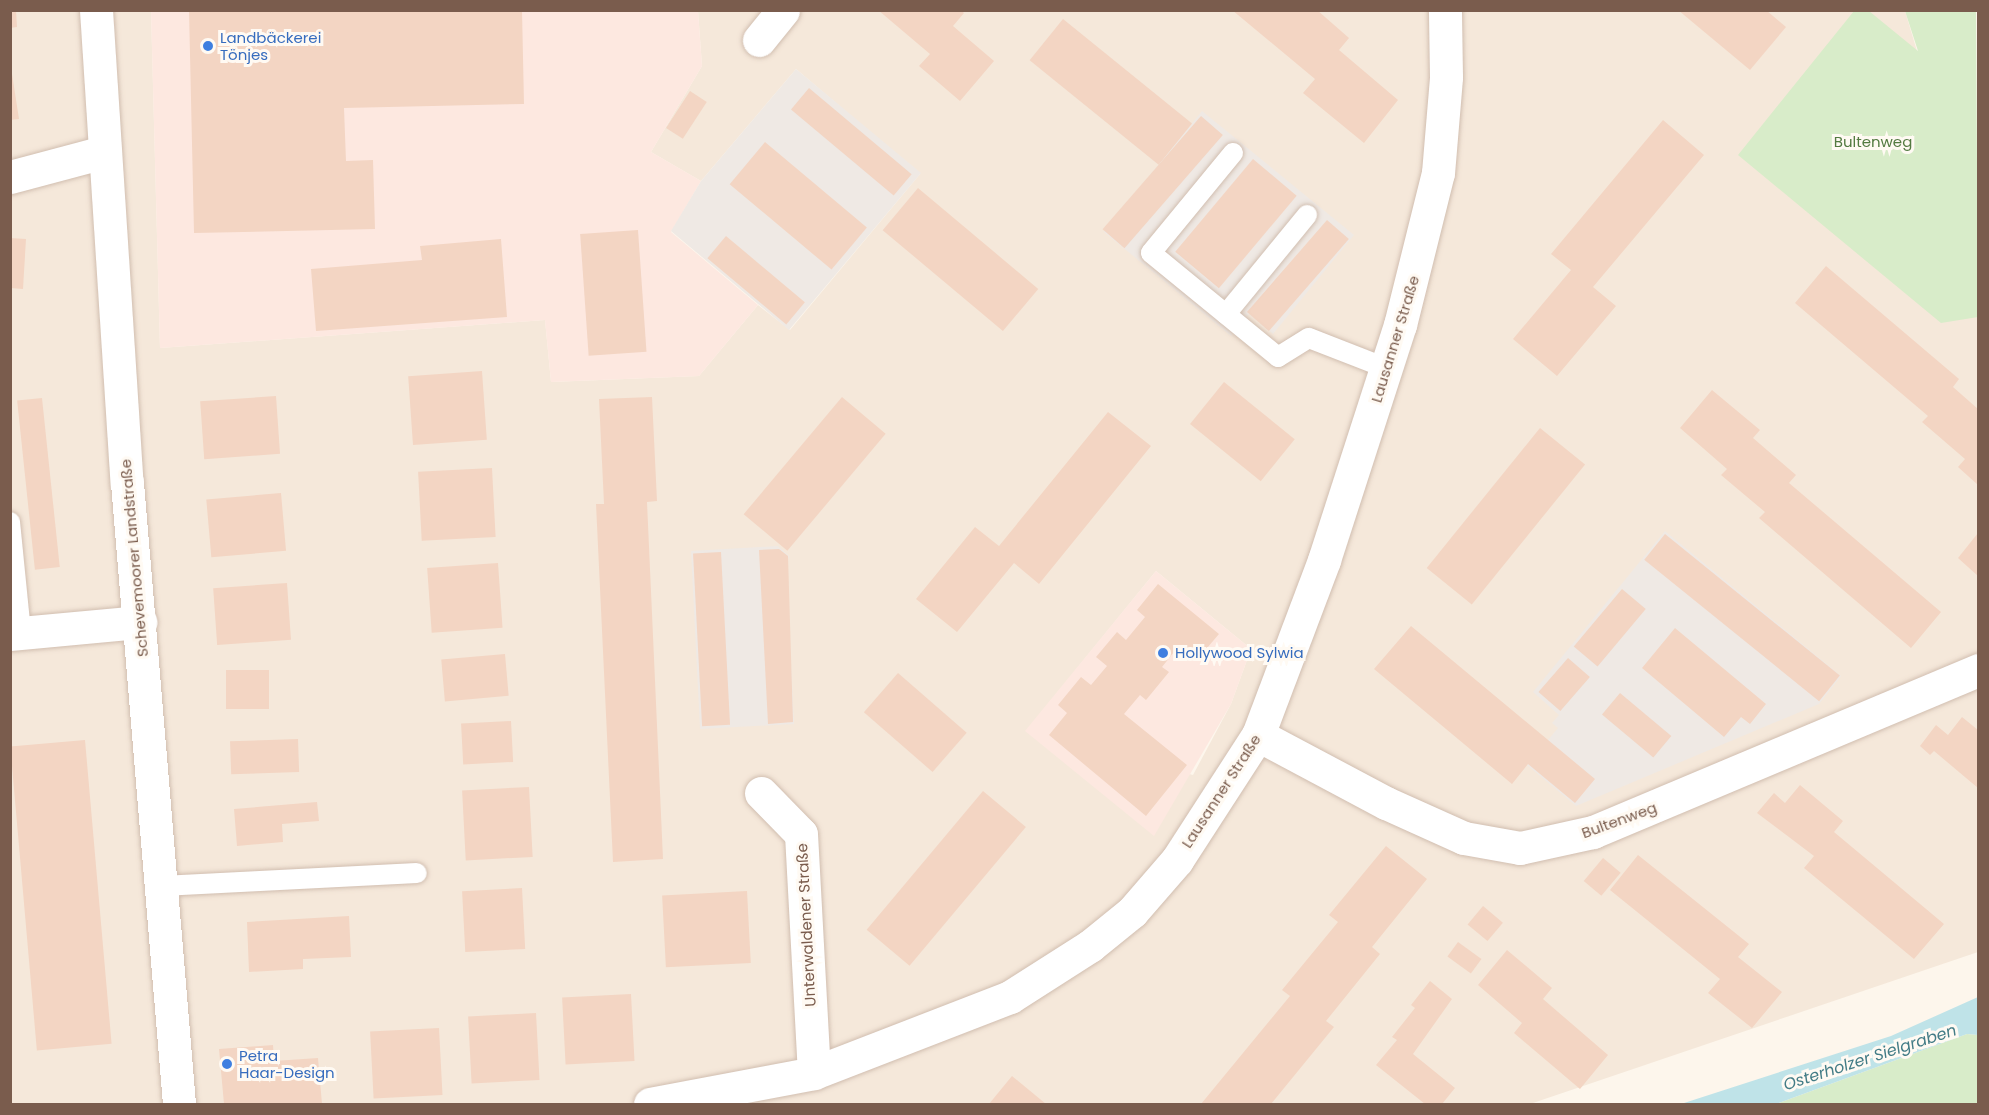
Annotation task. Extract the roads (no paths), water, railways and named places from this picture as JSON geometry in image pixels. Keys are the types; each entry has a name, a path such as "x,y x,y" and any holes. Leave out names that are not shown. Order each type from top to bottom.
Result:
{"street":[{"name":"Schevemoorer Landstraße","path":"96,10 104,152 179,1104"},
{"path":"759,40 783,10"},
{"name":"Lausanner Straße","path":"650,1104 814,1073 1010,997 1090,946 1132,912 1176,860 1258,735 1324,560 1386,368 1414,278 1438,173 1446,77 1444,10"},
{"path":"10,177 104,152"},
{"path":"16,633 140,622"},
{"name":"Bultenweg","path":"1258,735 1386,803 1464,838 1520,848 1593,832 1978,670"},
{"name":"Unterwaldener Straße","path":"761,793 801,834 814,1073"}],"lane":[{"path":"1233,153 1151,253 1278,357 1309,338 1386,368"},
{"path":"1226,314 1307,215"},
{"path":"10,522 16,633"},
{"path":"162,886 417,873"}],"water":[{"name":"Osterholzer Sielgraben","path":"1978,997 1978,1035 1967,1034 1776,1104 1681,1104 1891,1036"}],"place":[{"name":"Landbäckerei Tönjes","path":"208,46"},
{"name":"Hollywood Sylwia","path":"1163,653"},
{"name":"Petra Haar-Design","path":"227,1064"}]}
